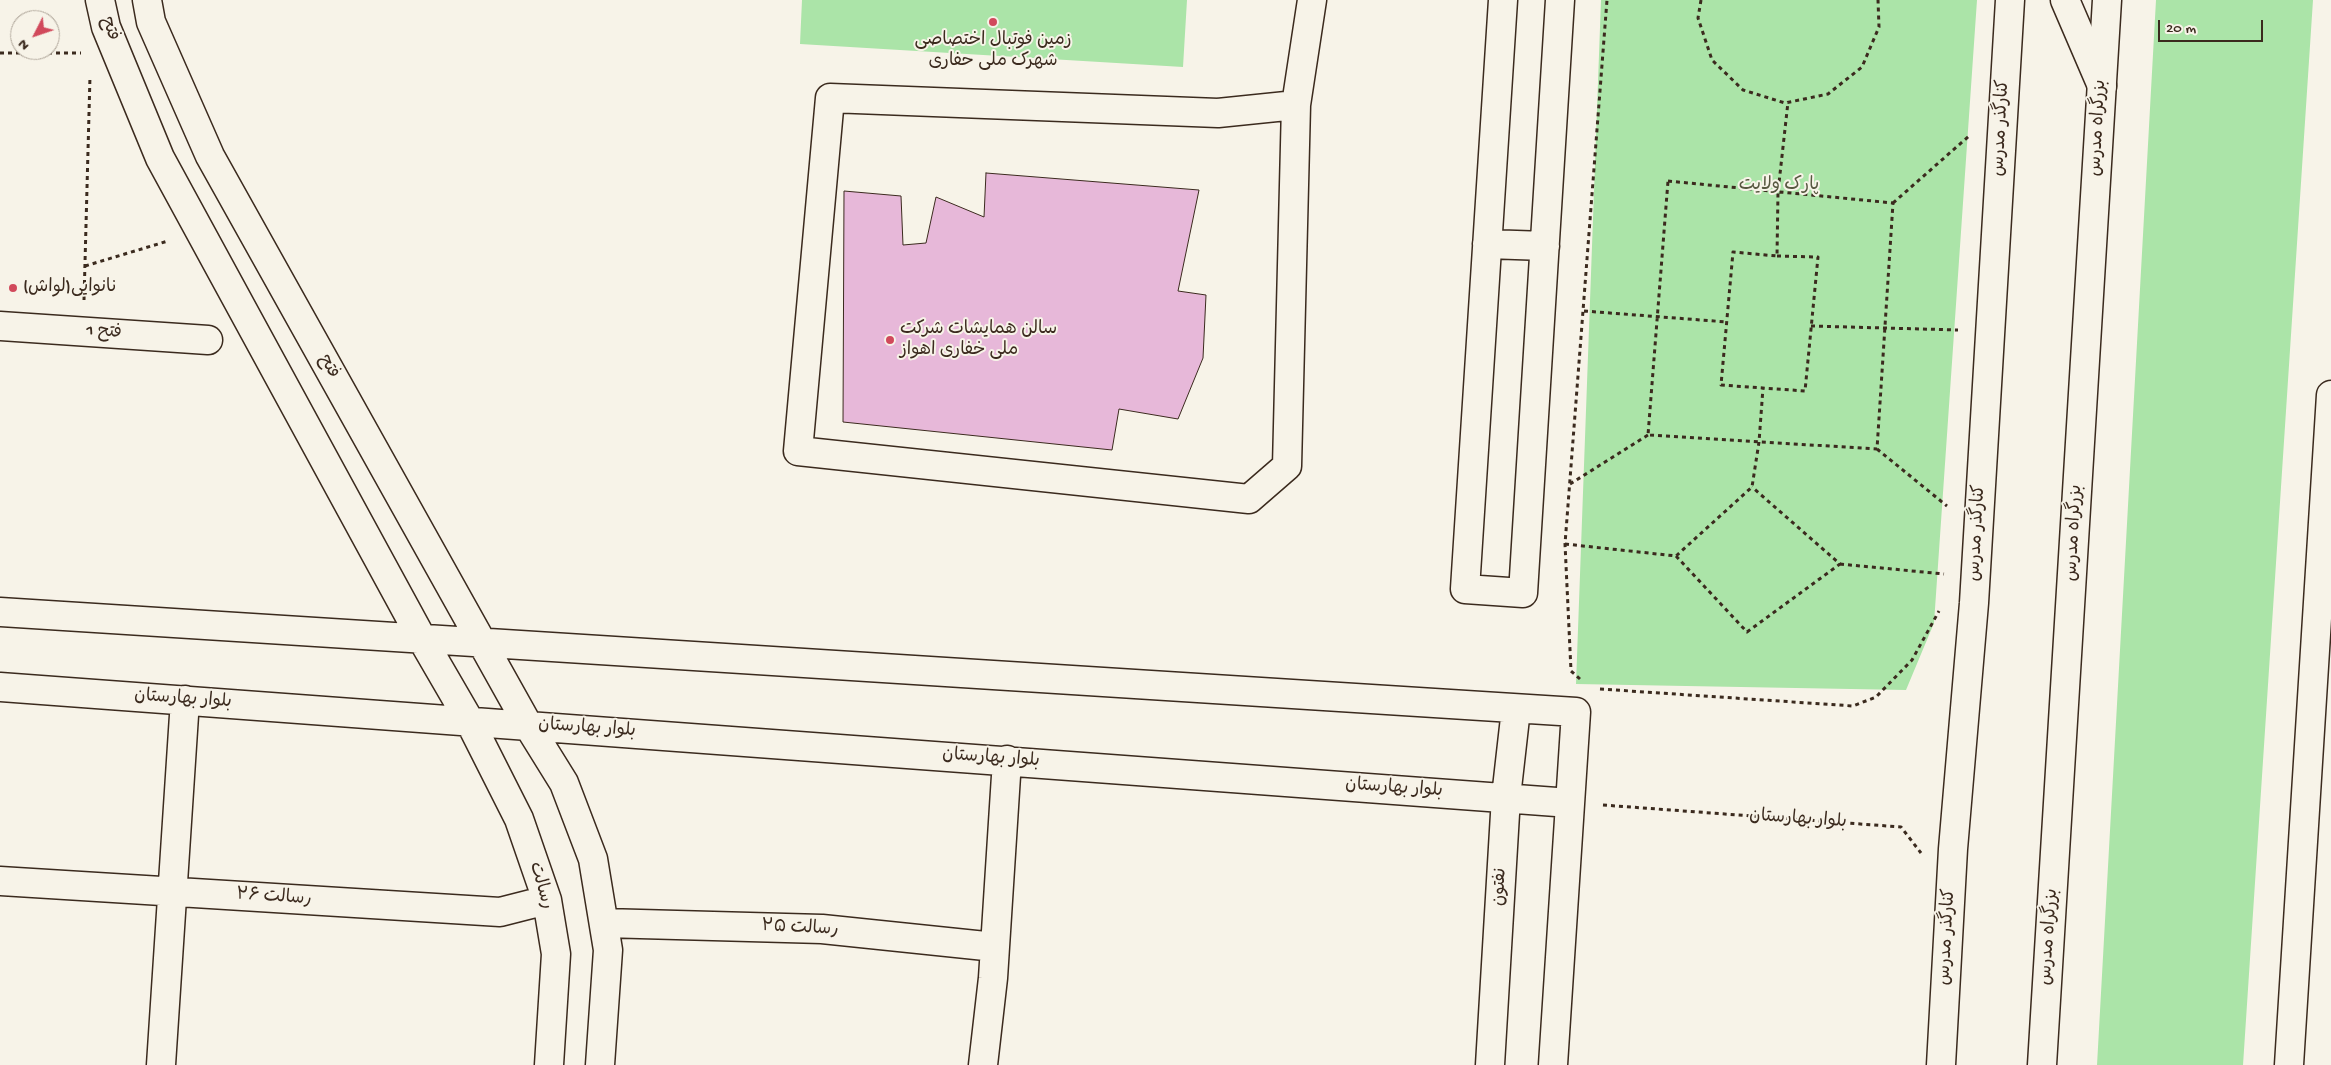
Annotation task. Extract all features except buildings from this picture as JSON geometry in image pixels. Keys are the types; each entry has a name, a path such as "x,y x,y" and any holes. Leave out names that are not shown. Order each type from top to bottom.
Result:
{"main road":[{"name":"فتح","path":"100,0 106,27 160,158 422,639 469,720"},
{"name":"فتح","path":"146,0 151,22 210,156 528,725"},
{"path":"1296,105 1218,113 830,98 798,451 1248,499 1287,466 1296,105 1312,0"},
{"path":"1503,0 1466,589 1523,592 1560,0"},
{"name":"کنارگذر مدرس","path":"1941,1065 1950,891 1974,603 2010,0"},
{"path":"2065,0 2102,86"},
{"name":"بزرگراه مدرس","path":"2042,1065 2107,0"},
{"path":"1488,244 1545,246"},
{"name":"فتح 1","path":"0,326 208,340"},
{"path":"2289,1065 2331,395"},
{"path":"0,612 1576,712 1553,1065"},
{"name":"بلوار بهارستان","path":"0,687 469,720 1570,803"},
{"path":"161,1065 185,700"},
{"name":"نفتون","path":"1490,1065 1506,797 1516,708"},
{"name":"رسالت","path":"469,720 519,819 547,900 556,954 549,1065"},
{"path":"528,725 564,783 593,859 608,950 600,1065"},
{"path":"983,1065 995,947 1007,760"},
{"name":"رسالت ۲۶","path":"0,881 500,912 547,900"},
{"name":"رسالت ۲۵","path":"604,923 822,929 995,947"}],"path":[{"path":"1584,683 1571,671 1565,544 1607,0"},
{"path":"1701,0 1698,18 1712,60 1743,90 1788,102 1828,94 1862,67 1879,27 1878,0"},
{"path":"0,52 117,54"},
{"path":"84,332 90,53"},
{"path":"1777,256 1778,192 1788,102"},
{"path":"1877,450 1892,203 1970,135"},
{"path":"1648,435 1668,181 1892,203"},
{"path":"85,266 200,231"},
{"path":"1733,252 1777,256 1818,257 1804,391 1722,385 1733,252"},
{"path":"1584,311 1727,322"},
{"path":"1811,326 1964,330"},
{"path":"1676,556 1752,487 1763,388"},
{"path":"1570,485 1648,435 1758,442 1877,450 1952,510"},
{"path":"1752,487 1840,564 1949,574"},
{"path":"1565,544 1676,556 1747,632 1840,564"},
{"path":"1598,689 1853,706 1876,697 1912,660 1943,604"},
{"name":"بلوار بهارستان","path":"1570,803 1901,827 1950,891"}],"green space":[{"name":"زمین فوتبال اختصاصی شهرک ملی حفاری","path":"802,0 1187,0 1183,67 800,44"},
{"name":"پارک ولایت","path":"1601,0 1977,0 1934,623 1906,690 1576,684"},
{"path":"2156,0 2313,0 2243,1065 2097,1065"}],"place":[{"name":"زمین فوتبال اختصاصی شهرک ملی حفاری","path":"993,22"},
{"name":"نانوایى(لواش)","path":"13,288"},
{"name":"سالن همایشات شرکت ملی خفاری اهواز","path":"890,340"}]}
